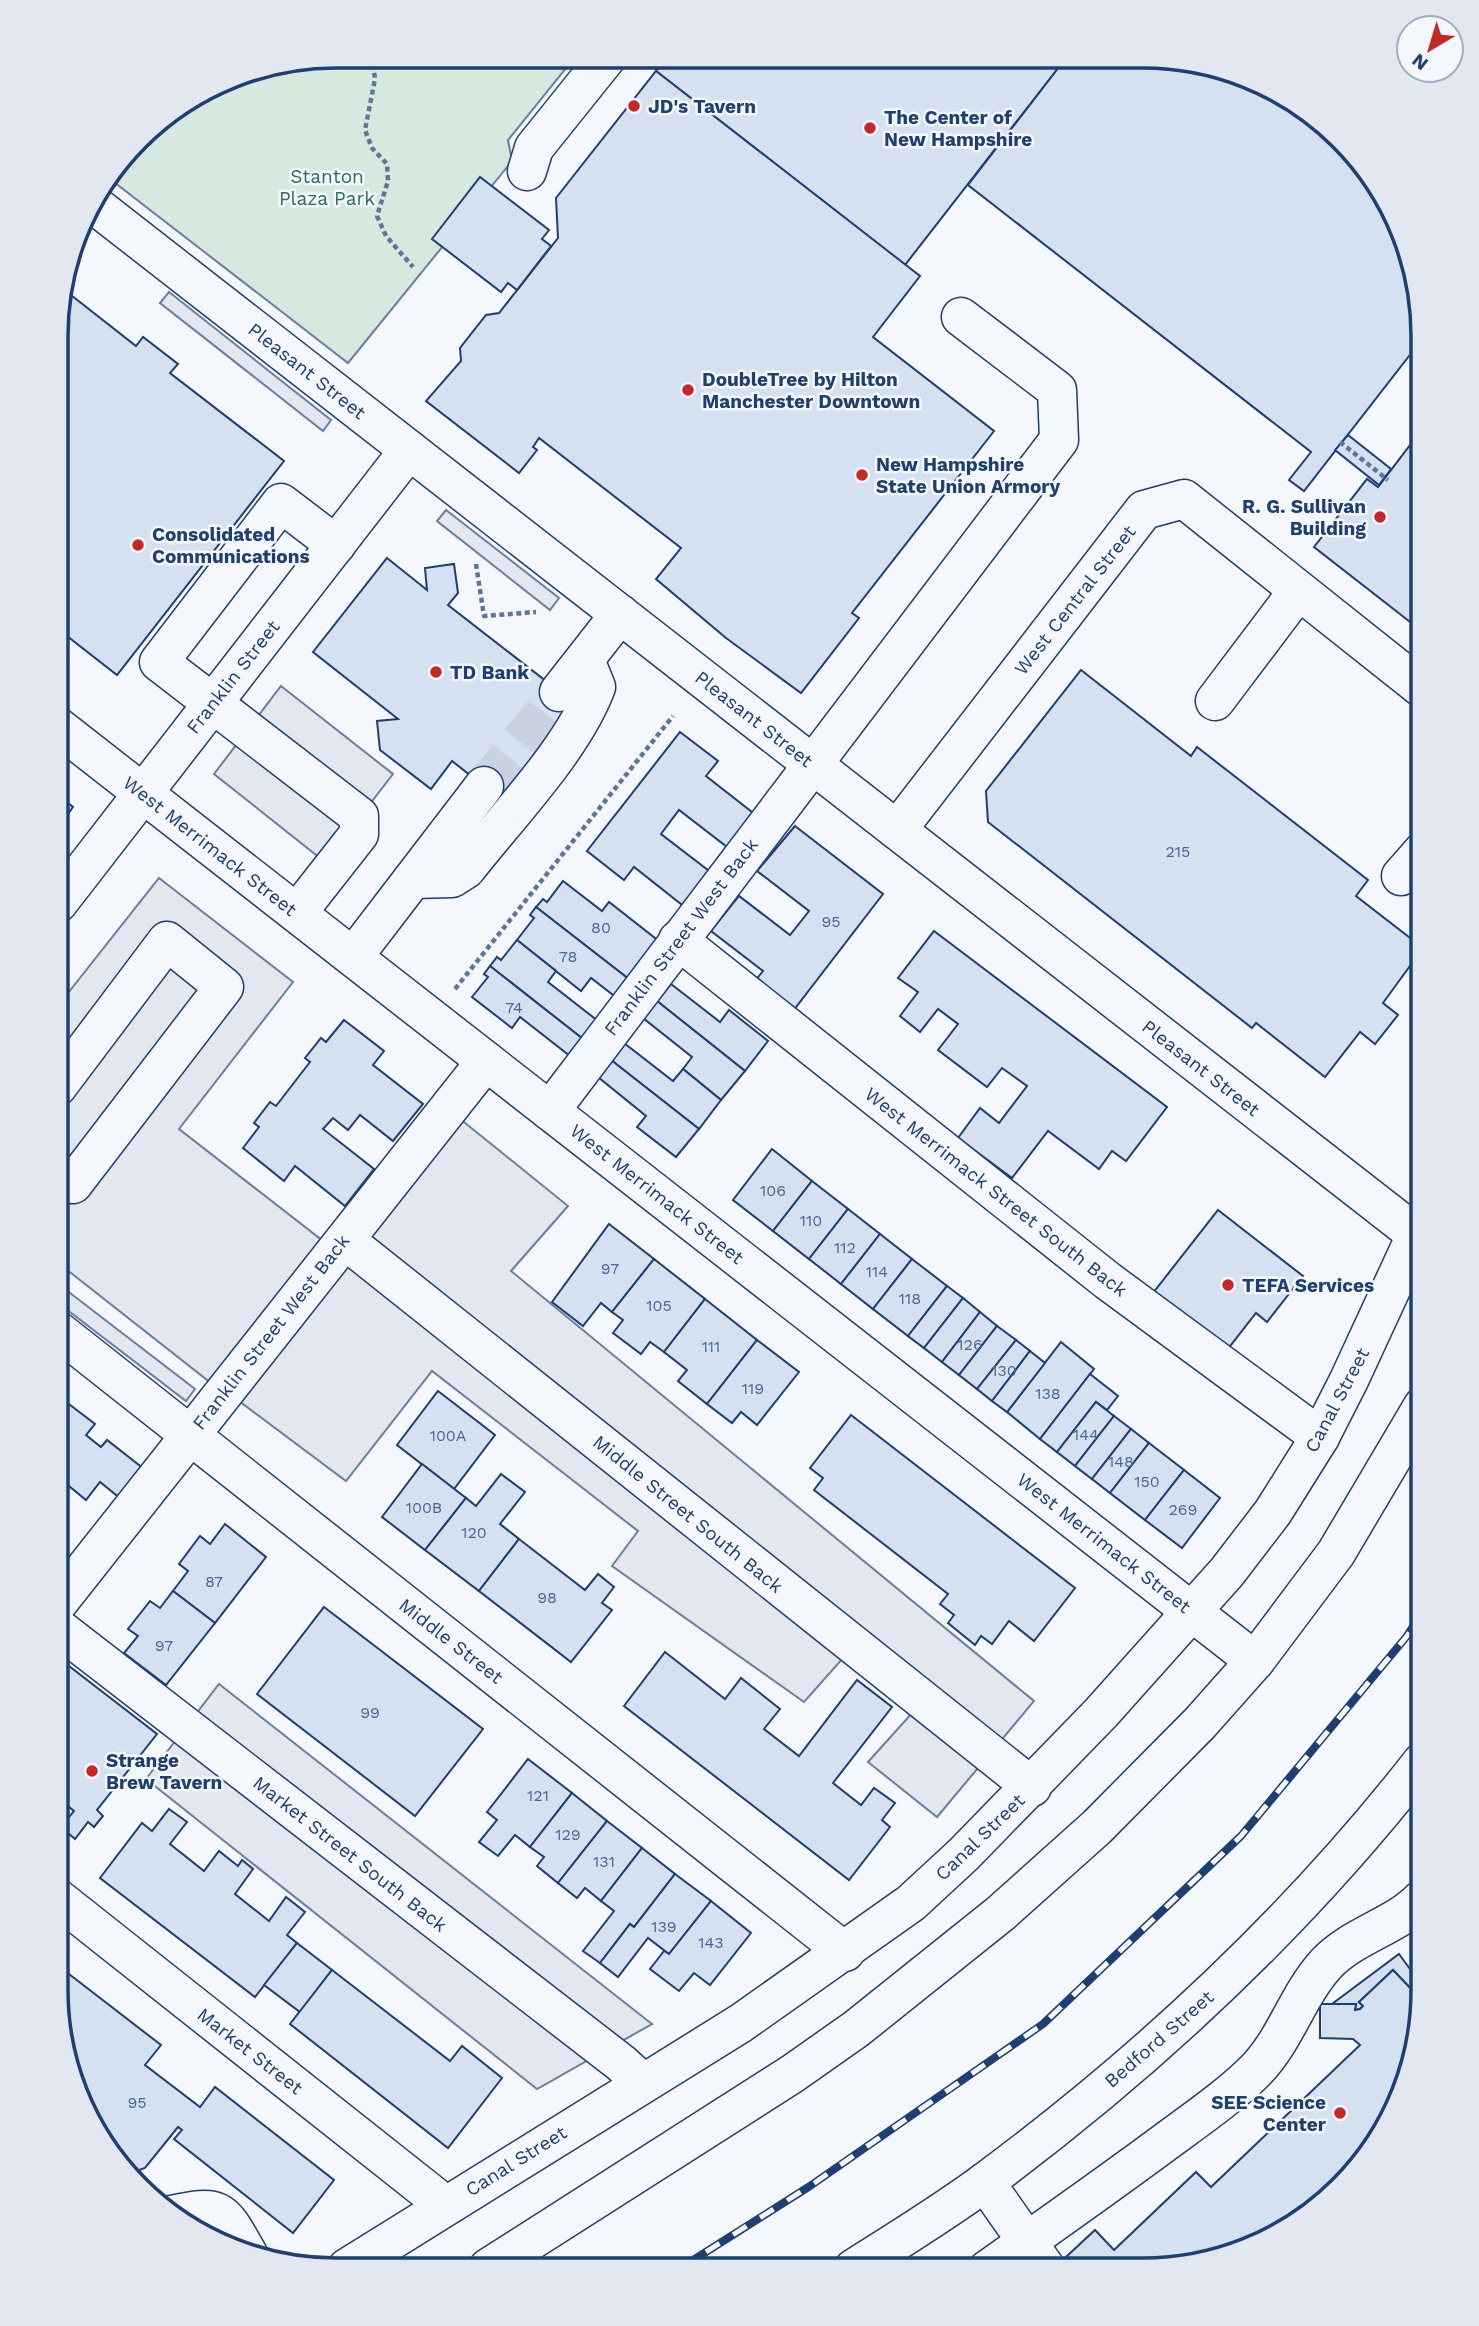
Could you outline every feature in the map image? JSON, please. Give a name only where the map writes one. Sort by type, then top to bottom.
[{"type":"street","points":[[527,171],[534,148],[598,68]]},
{"type":"street","name":"Pleasant Street","points":[[100,209],[897,830],[1411,1220]]},
{"type":"street","name":"Franklin Street West Back","points":[[550,1111],[811,763],[1059,440],[1057,390],[961,317]]},
{"type":"street","name":"Franklin Street","points":[[68,890],[409,450]]},
{"type":"street","name":"West Central Street","points":[[897,830],[1144,510],[1184,499],[1411,680]]},
{"type":"street","points":[[297,913],[359,834],[359,816],[159,662],[281,503],[336,545]]},
{"type":"street","points":[[1215,701],[1298,591]]},
{"type":"street","points":[[559,692],[620,614]]},
{"type":"street","points":[[413,879],[452,878],[466,869],[563,747],[587,712],[596,687],[585,660]]},
{"type":"street","name":"West Merrimack Street","points":[[68,735],[1255,1661]]},
{"type":"street","points":[[353,957],[484,786]]},
{"type":"street","name":"West Merrimack Street South Back","points":[[678,940],[1108,1281],[1320,1437]]},
{"type":"street","points":[[68,1072],[167,941],[224,987],[73,1184],[68,1180]]},
{"type":"street","name":"Franklin Street West Back","points":[[68,1590],[486,1061]]},
{"type":"street","name":"Middle Street South Back","points":[[345,1240],[1032,1787]]},
{"type":"street","name":"Canal Street","points":[[362,2258],[741,2023],[845,1952],[920,1895],[1032,1787],[1192,1612],[1273,1512],[1320,1437],[1411,1246]]},
{"type":"street","name":"Middle Street","points":[[68,1339],[845,1952]]},
{"type":"street","points":[[504,2258],[792,2074],[856,2029],[1001,1913],[1097,1826],[1200,1723],[1255,1661],[1336,1553],[1411,1426]]},
{"type":"street","name":"Market Street South Back","points":[[68,1636],[621,2063],[643,2083]]},
{"type":"street","name":"Bedford Street","points":[[870,2258],[985,2182],[1129,2068],[1243,1964],[1313,1891],[1411,1775]]},
{"type":"street","name":"Market Street","points":[[68,1907],[444,2205]]},
{"type":"street","points":[[985,2182],[1037,2256],[1256,2070],[1278,2043],[1308,1986],[1328,1962],[1353,1943],[1396,1920],[1411,1908]]},
{"type":"street","points":[[188,2212],[211,2208],[218,2211],[229,2221],[240,2239]]},
{"type":"path","points":[[374,68],[375,79],[365,130],[372,149],[387,164],[388,181],[377,216],[386,236],[413,267]]},
{"type":"path","points":[[1340,442],[1388,480]]},
{"type":"path","points":[[475,564],[484,616],[536,612]]},
{"type":"path","points":[[453,992],[673,716]]},
{"type":"green space","name":"Stanton Plaza Park","points":[[337,68],[566,68],[508,140],[512,161],[348,363],[117,184],[124,173],[160,135],[202,104],[267,77]]},
{"type":"shaded area","points":[[169,292],[331,420],[323,431],[160,303]]},
{"type":"shaded area","points":[[446,510],[559,598],[550,610],[437,521]]},
{"type":"shaded area","points":[[281,686],[393,774],[325,862],[214,774]]},
{"type":"shaded area","points":[[159,878],[293,982],[179,1129],[323,1241],[211,1383],[68,1271],[68,993]]},
{"type":"shaded area","points":[[459,1118],[568,1206],[511,1271],[1034,1701],[937,1817],[868,1762],[914,1711],[843,1658],[804,1702],[612,1566],[638,1531],[432,1371],[346,1481],[235,1398]]},
{"type":"shaded area","points":[[68,1291],[195,1389],[186,1401],[68,1310]]},
{"type":"shaded area","points":[[219,1684],[652,2024],[537,2089],[146,1779]]},
{"type":"building","name":"The Center of New Hampshire","points":[[658,68],[1058,68],[905,265],[656,71]]},
{"type":"building","points":[[1058,68],[1160,69],[1195,73],[1229,82],[1276,104],[1306,124],[1344,160],[1375,202],[1402,267],[1410,319],[1411,353],[1304,491],[1289,480],[1311,452],[968,185]]},
{"type":"building","name":"DoubleTree by Hilton Manchester Downtown","points":[[656,71],[920,276],[873,337],[994,431],[852,613],[859,618],[801,693],[726,638],[656,579],[681,548],[539,438],[533,447],[537,450],[519,473],[426,401],[461,361],[460,348],[486,315],[499,313],[558,238],[556,198]]},
{"type":"building","points":[[480,177],[549,230],[542,239],[551,246],[517,290],[508,283],[501,292],[432,239]]},
{"type":"building","name":"Consolidated Communications","points":[[72,296],[136,346],[143,337],[178,364],[170,373],[284,461],[117,675],[68,637],[68,337]]},
{"type":"building","points":[[1348,435],[1391,469],[1379,485],[1335,450]]},
{"type":"building","name":"R. G. Sullivan Building","points":[[1411,444],[1411,623],[1314,547],[1367,479],[1378,487]]},
{"type":"building","name":"TD Bank","points":[[387,558],[427,590],[425,568],[454,564],[458,593],[448,605],[578,706],[503,801],[452,761],[431,789],[380,750],[377,721],[398,719],[313,652]]},
{"type":"building","points":[[1081,670],[1191,756],[1197,747],[1368,880],[1356,896],[1411,939],[1411,964],[1383,1003],[1398,1015],[1375,1044],[1360,1032],[1325,1077],[1256,1023],[1252,1028],[988,822],[986,791]]},
{"type":"building","points":[[680,732],[718,761],[706,776],[757,816],[731,850],[679,810],[661,834],[713,874],[686,908],[634,867],[624,880],[587,851]]},
{"type":"building","points":[[795,826],[883,894],[793,1011],[755,981],[763,971],[711,931],[739,896],[790,935],[809,911],[757,871]]},
{"type":"building","points":[[563,881],[602,911],[609,902],[660,942],[630,980],[536,907],[543,899],[547,902]]},
{"type":"building","points":[[536,907],[630,980],[617,998],[591,978],[581,991],[517,940],[534,918],[530,915]]},
{"type":"building","points":[[934,931],[1167,1107],[1126,1161],[1112,1151],[1099,1169],[1048,1131],[1012,1178],[958,1138],[980,1108],[999,1123],[1027,1086],[1002,1068],[987,1087],[938,1050],[958,1024],[938,1009],[920,1032],[900,1016],[918,992],[898,978]]},
{"type":"building","points":[[517,940],[556,971],[548,982],[598,1021],[583,1039],[490,966],[497,957],[501,960]]},
{"type":"building","points":[[490,966],[583,1039],[570,1056],[520,1017],[512,1028],[472,997],[488,977],[484,974]]},
{"type":"building","points":[[671,984],[720,1022],[729,1010],[768,1041],[745,1071],[657,1001]]},
{"type":"building","points":[[657,1001],[745,1071],[721,1100],[683,1069],[692,1057],[643,1018]]},
{"type":"building","points":[[344,1020],[384,1051],[373,1065],[423,1104],[393,1141],[360,1115],[348,1130],[333,1118],[323,1129],[374,1169],[345,1206],[295,1166],[284,1181],[243,1148],[259,1127],[254,1123],[270,1102],[276,1106],[310,1062],[305,1058],[321,1038],[326,1042]]},
{"type":"building","points":[[624,1043],[673,1081],[683,1069],[721,1100],[699,1129],[611,1060]]},
{"type":"building","points":[[611,1060],[699,1129],[676,1157],[637,1127],[646,1116],[598,1077]]},
{"type":"building","points":[[772,1149],[812,1181],[773,1231],[733,1200]]},
{"type":"building","points":[[812,1181],[848,1209],[809,1259],[773,1231]]},
{"type":"building","points":[[848,1209],[880,1234],[841,1284],[809,1259]]},
{"type":"building","name":"TEFA Services","points":[[1218,1210],[1303,1276],[1267,1322],[1256,1313],[1227,1350],[1153,1293]]},
{"type":"building","points":[[609,1224],[654,1259],[612,1312],[601,1303],[583,1326],[552,1302]]},
{"type":"building","points":[[880,1234],[912,1259],[873,1309],[841,1284]]},
{"type":"building","points":[[654,1259],[705,1299],[664,1352],[650,1342],[641,1354],[613,1333],[623,1320],[612,1312]]},
{"type":"building","points":[[912,1259],[947,1286],[908,1336],[873,1309]]},
{"type":"building","points":[[947,1286],[963,1298],[924,1348],[908,1336]]},
{"type":"building","points":[[963,1298],[980,1312],[942,1362],[924,1348]]},
{"type":"building","points":[[705,1299],[757,1340],[707,1404],[678,1381],[687,1370],[664,1352]]},
{"type":"building","points":[[980,1312],[997,1326],[959,1375],[942,1362]]},
{"type":"building","points":[[997,1326],[1016,1340],[977,1389],[959,1375]]},
{"type":"building","points":[[757,1340],[799,1372],[757,1425],[741,1412],[732,1423],[707,1404]]},
{"type":"building","points":[[1016,1340],[1030,1351],[992,1401],[977,1389]]},
{"type":"building","points":[[1061,1342],[1094,1369],[1040,1439],[1007,1412]]},
{"type":"building","points":[[1030,1351],[1045,1363],[1007,1412],[992,1401]]},
{"type":"building","points":[[1090,1374],[1118,1396],[1107,1410],[1096,1402],[1057,1452],[1040,1439]]},
{"type":"building","points":[[438,1391],[495,1435],[454,1489],[397,1445]]},
{"type":"building","points":[[1096,1402],[1114,1416],[1075,1466],[1057,1452]]},
{"type":"building","points":[[68,1403],[95,1424],[86,1435],[101,1447],[107,1440],[144,1469],[121,1499],[100,1482],[86,1500],[68,1485]]},
{"type":"building","points":[[851,1415],[1075,1588],[1034,1641],[1009,1621],[992,1644],[981,1636],[975,1645],[948,1623],[954,1615],[940,1604],[948,1594],[814,1490],[823,1478],[810,1468]]},
{"type":"building","points":[[1114,1416],[1131,1429],[1092,1479],[1075,1466]]},
{"type":"building","points":[[1131,1429],[1149,1443],[1110,1493],[1092,1479]]},
{"type":"building","points":[[1149,1443],[1184,1470],[1145,1520],[1110,1493]]},
{"type":"building","points":[[422,1464],[466,1498],[425,1550],[382,1517]]},
{"type":"building","points":[[1184,1470],[1220,1498],[1182,1548],[1145,1520]]},
{"type":"building","points":[[501,1474],[525,1492],[500,1524],[519,1539],[479,1591],[425,1550],[466,1498],[476,1506]]},
{"type":"building","points":[[225,1524],[266,1557],[215,1623],[173,1591],[188,1571],[179,1564],[200,1536],[210,1544]]},
{"type":"building","points":[[519,1539],[585,1590],[598,1574],[614,1587],[602,1603],[612,1610],[571,1662],[479,1591]]},
{"type":"building","points":[[173,1591],[215,1623],[166,1685],[124,1653],[138,1636],[128,1629],[150,1601],[160,1608]]},
{"type":"building","points":[[324,1607],[483,1729],[415,1816],[257,1694]]},
{"type":"building","points":[[665,1652],[725,1699],[741,1678],[780,1709],[764,1729],[799,1756],[857,1680],[892,1707],[833,1783],[861,1805],[874,1788],[895,1803],[882,1820],[890,1827],[849,1880],[624,1706]]},
{"type":"building","name":"Strange Brew Tavern","points":[[68,1665],[157,1734],[97,1810],[103,1816],[94,1827],[88,1822],[75,1839],[68,1833],[68,1818],[74,1811],[69,1807]]},
{"type":"building","points":[[528,1759],[572,1793],[530,1847],[515,1835],[498,1856],[479,1842],[497,1820],[487,1812]]},
{"type":"building","points":[[572,1793],[607,1821],[558,1883],[537,1866],[544,1857],[530,1847]]},
{"type":"building","points":[[169,1809],[187,1822],[170,1844],[204,1871],[219,1851],[238,1866],[242,1860],[253,1869],[235,1894],[269,1921],[286,1897],[305,1912],[287,1935],[297,1943],[255,1997],[100,1878],[142,1823],[152,1831]]},
{"type":"building","points":[[607,1821],[642,1848],[601,1901],[585,1888],[577,1898],[558,1883]]},
{"type":"building","points":[[642,1848],[675,1874],[634,1927],[630,1924],[600,1963],[583,1951],[614,1911],[601,1901]]},
{"type":"building","points":[[675,1874],[711,1901],[669,1954],[648,1938],[618,1977],[600,1963],[630,1924],[634,1927]]},
{"type":"building","points":[[711,1901],[751,1933],[710,1985],[694,1973],[679,1991],[650,1969],[664,1951],[669,1954]]},
{"type":"building","points":[[297,1943],[332,1970],[300,2012],[264,1985]]},
{"type":"building","points":[[1399,1954],[1411,1970],[1411,1989],[1393,1970],[1359,2002],[1363,2006],[1360,2009],[1355,2010],[1356,2004],[1332,2004]]},
{"type":"building","points":[[332,1970],[450,2061],[462,2046],[502,2078],[448,2148],[290,2024]]},
{"type":"building","name":"SEE Science Center","points":[[1393,1970],[1411,1989],[1406,2042],[1397,2076],[1375,2124],[1355,2153],[1319,2191],[1276,2222],[1212,2249],[1160,2257],[1067,2258],[1095,2230],[1114,2250],[1196,2172],[1211,2187],[1360,2045],[1353,2039],[1320,2038],[1320,2004],[1356,2004],[1355,2010],[1363,2006],[1359,2002]]},
{"type":"building","points":[[68,1973],[161,2045],[145,2065],[200,2107],[215,2087],[334,2180],[293,2233],[174,2139],[182,2130],[178,2127],[145,2168],[139,2170],[104,2124],[82,2076],[73,2042]]},
{"type":"tunnel","points":[[484,786],[559,692]]},
{"type":"railway","points":[[696,2258],[810,2186],[1043,2024],[1241,1836],[1411,1630]]},
{"type":"place","name":"JD's Tavern","points":[[634,106]]},
{"type":"place","name":"The Center of New Hampshire","points":[[870,128]]},
{"type":"place","name":"DoubleTree by Hilton Manchester Downtown","points":[[688,390]]},
{"type":"place","name":"New Hampshire State Union Armory","points":[[862,475]]},
{"type":"place","name":"R. G. Sullivan Building","points":[[1380,517]]},
{"type":"place","name":"Consolidated Communications","points":[[138,545]]},
{"type":"place","name":"TD Bank","points":[[436,672]]},
{"type":"place","name":"TEFA Services","points":[[1228,1285]]},
{"type":"place","name":"Strange Brew Tavern","points":[[92,1771]]},
{"type":"place","name":"SEE Science Center","points":[[1340,2113]]}]
